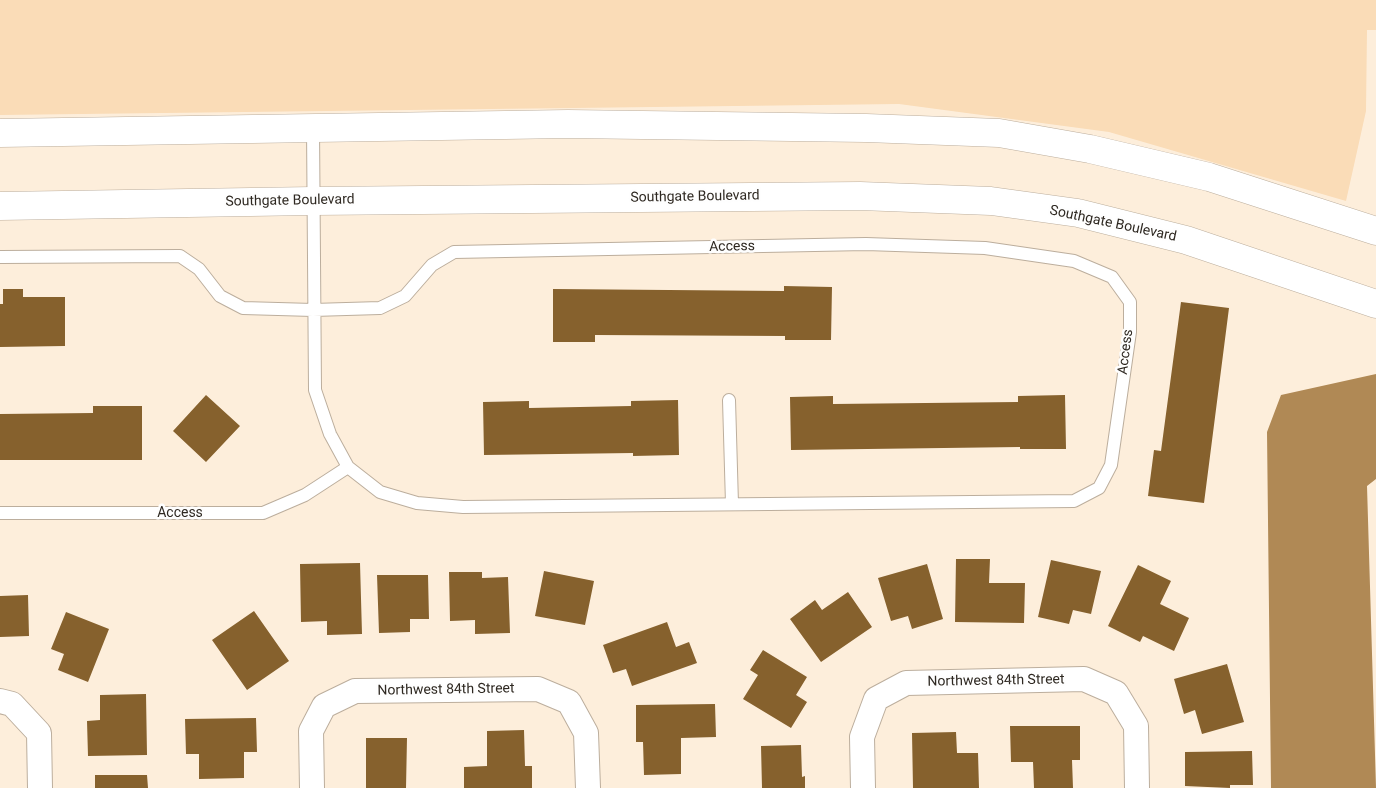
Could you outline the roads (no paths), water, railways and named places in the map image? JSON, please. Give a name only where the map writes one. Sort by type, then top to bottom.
[{"type":"main road","points":[[0,133],[568,124],[866,128],[999,133],[1090,149],[1210,177],[1376,232]]},
{"type":"main road","name":"Southgate Boulevard","points":[[0,206],[313,200],[860,196],[991,201],[1078,213],[1186,240],[1376,304]]},
{"type":"street","name":"Northwest 84th Street","points":[[863,788],[862,737],[876,699],[906,683],[1084,679],[1116,693],[1136,726],[1137,788]]},
{"type":"street","name":"Northwest 84th Street","points":[[312,788],[311,731],[324,706],[355,691],[538,689],[569,702],[586,733],[588,788]]},
{"type":"street","points":[[6,703],[39,733],[40,788]]},
{"type":"lane","name":"Access","points":[[0,257],[180,256],[199,270],[220,296],[243,308],[313,310],[380,308],[405,296],[432,266],[454,252],[866,244],[985,248],[1074,262],[1112,277],[1130,302],[1130,332],[1111,465],[1099,488],[1074,501],[463,507],[417,503],[380,492],[348,467],[330,434],[315,390],[313,310],[313,128]]},
{"type":"lane","points":[[729,400],[732,504]]},
{"type":"lane","name":"Access","points":[[0,513],[263,513],[305,495],[348,467]]}]
